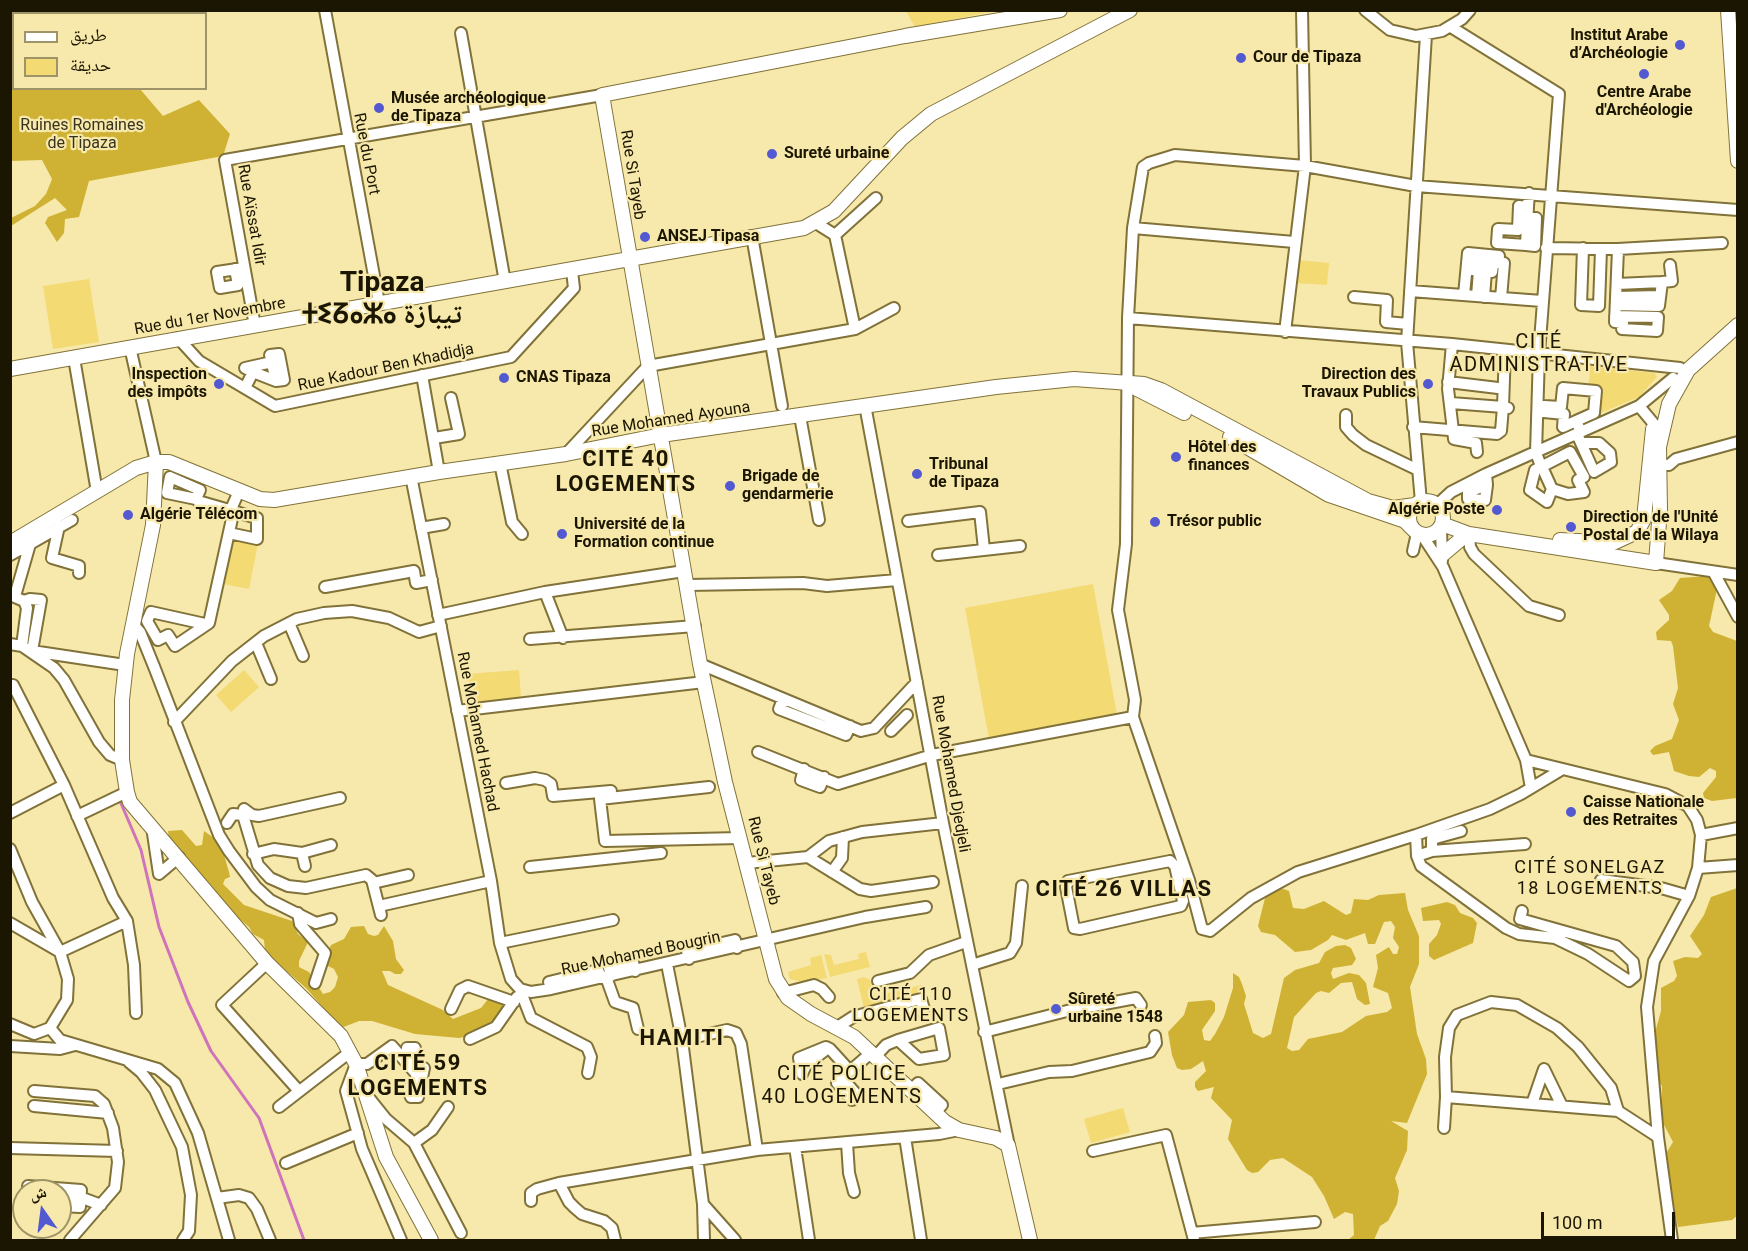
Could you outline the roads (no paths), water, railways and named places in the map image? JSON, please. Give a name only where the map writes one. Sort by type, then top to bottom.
[{"type":"main road","points":[[602,95],[972,24],[1060,10]]},
{"type":"main road","points":[[1728,10],[1737,160]]},
{"type":"main road","points":[[816,223],[834,211],[902,138],[931,114],[1124,11]]},
{"type":"main road","name":"Rue Si Tayeb","points":[[602,95],[628,260],[700,664],[725,782],[774,972],[783,993]]},
{"type":"main road","name":"Rue du 1er Novembre","points":[[10,369],[572,271],[793,230],[816,223]]},
{"type":"main road","points":[[1441,518],[1466,526],[1584,542],[1622,540],[1632,536],[1641,527],[1644,519],[1654,424],[1665,392],[1677,373],[1737,315]]},
{"type":"main road","points":[[1441,518],[1468,534],[1656,563],[1659,465],[1663,424],[1673,393],[1693,364],[1737,325]]},
{"type":"main road","name":"Rue Mohamed Ayouna","points":[[156,462],[169,462],[260,499],[274,500],[411,476],[566,454],[661,435],[865,405],[1074,379],[1127,383],[1161,390],[1368,501],[1393,508],[1418,504],[1441,518]]},
{"type":"main road","points":[[1127,383],[1234,439],[1329,495],[1405,521],[1418,532],[1432,534],[1441,518]]},
{"type":"main road","points":[[10,543],[136,468],[156,462],[153,525],[125,665],[122,700],[122,795],[130,801],[179,857],[267,963],[341,1036],[353,1058],[386,1157],[431,1240]]},
{"type":"main road","points":[[1418,504],[1409,519],[1418,532]]},
{"type":"main road","points":[[1641,527],[1658,543]]},
{"type":"main road","points":[[1442,561],[1468,534]]},
{"type":"main road","points":[[783,993],[811,1014],[839,1026],[874,1054],[935,1113],[958,1130],[996,1138],[1009,1146],[1030,1240]]},
{"type":"street","name":"Rue du Port","points":[[325,10],[379,303]]},
{"type":"street","points":[[1284,332],[1305,166],[1302,10]]},
{"type":"street","points":[[1365,10],[1390,30],[1403,34],[1426,35],[1451,27],[1470,10]]},
{"type":"street","points":[[1451,27],[1559,94],[1542,301],[1536,453],[1541,466],[1552,489],[1547,502],[1530,490],[1534,470],[1541,466],[1570,452],[1584,477],[1578,480],[1584,492],[1568,494],[1552,489]]},
{"type":"street","points":[[461,33],[505,282]]},
{"type":"street","points":[[1418,504],[1407,342],[1426,35]]},
{"type":"street","points":[[348,138],[602,95]]},
{"type":"street","name":"Rue Aïssat Idir","points":[[255,326],[240,268],[225,160],[348,138]]},
{"type":"street","points":[[1560,770],[1532,788],[1490,809],[1298,872],[1251,898],[1210,931],[1202,929],[1196,904],[1133,717],[1135,700],[1118,598],[1126,544],[1128,318],[1133,228],[1142,171],[1149,163],[1175,155],[1305,166],[1416,186],[1550,194],[1737,210]]},
{"type":"street","points":[[1528,212],[1519,206],[1518,230],[1498,229],[1497,243],[1526,245],[1528,212],[1529,193]]},
{"type":"street","points":[[836,235],[876,198]]},
{"type":"street","points":[[816,223],[836,235],[855,329]]},
{"type":"street","points":[[1133,228],[1294,242]]},
{"type":"street","points":[[752,236],[782,406]]},
{"type":"street","points":[[1546,248],[1618,249],[1722,243]]},
{"type":"street","points":[[1583,248],[1581,305],[1599,306],[1601,249]]},
{"type":"street","points":[[1616,299],[1618,249]]},
{"type":"street","points":[[1464,296],[1468,253],[1499,256],[1498,263],[1504,263],[1501,298]]},
{"type":"street","points":[[1616,299],[1661,289],[1672,281],[1670,265]]},
{"type":"street","name":"Rue Kadour Ben Khadidja","points":[[178,338],[199,361],[274,406],[511,357],[574,288],[572,271]]},
{"type":"street","points":[[1616,299],[1659,306],[1661,289]]},
{"type":"street","points":[[1410,291],[1542,301]]},
{"type":"street","points":[[1354,297],[1387,300],[1386,322],[1408,324]]},
{"type":"street","points":[[566,454],[648,366],[772,346],[855,329],[894,308]]},
{"type":"street","points":[[1128,318],[1452,344],[1677,373]]},
{"type":"street","points":[[1450,436],[1451,403],[1448,382],[1452,344]]},
{"type":"street","points":[[130,348],[156,462]]},
{"type":"street","points":[[1450,436],[1499,433],[1502,429],[1506,408],[1505,350]]},
{"type":"street","points":[[244,388],[254,369],[272,362],[270,355],[279,354],[284,380],[276,381],[254,369]]},
{"type":"street","points":[[74,358],[97,492]]},
{"type":"street","points":[[1442,561],[1441,518],[1451,492],[1486,480],[1536,453],[1580,436],[1639,406],[1677,373]]},
{"type":"street","points":[[422,375],[439,472]]},
{"type":"street","points":[[1448,382],[1498,388]]},
{"type":"street","points":[[1563,388],[1596,390],[1594,413],[1576,421],[1563,427],[1564,414],[1544,412],[1545,406],[1561,407],[1563,388]]},
{"type":"street","points":[[434,438],[459,434],[452,398]]},
{"type":"street","points":[[1451,403],[1506,408]]},
{"type":"street","name":"Rue Mohamed Djedjeli","points":[[865,405],[966,942],[984,1032],[998,1084],[1009,1146]]},
{"type":"street","points":[[1639,406],[1654,424]]},
{"type":"street","points":[[1346,415],[1350,432],[1366,445],[1416,469]]},
{"type":"street","points":[[800,416],[819,520]]},
{"type":"street","points":[[1576,421],[1580,436]]},
{"type":"street","points":[[1413,427],[1476,443],[1477,452]]},
{"type":"street","points":[[1659,465],[1669,465],[1676,459],[1737,442]]},
{"type":"street","points":[[500,463],[512,522],[522,534]]},
{"type":"street","name":"Rue Mohamed Hachad","points":[[411,476],[491,881],[500,943],[511,979],[521,991],[531,1018],[587,1047],[591,1057],[588,1073]]},
{"type":"street","points":[[168,484],[193,493],[196,499],[231,523],[256,529]]},
{"type":"street","points":[[205,624],[151,612],[147,621],[158,640],[168,635],[174,646],[209,622],[239,491]]},
{"type":"street","points":[[908,521],[980,512],[984,549]]},
{"type":"street","points":[[10,555],[72,520]]},
{"type":"street","points":[[422,528],[444,524]]},
{"type":"street","points":[[59,526],[52,558],[79,566],[79,573]]},
{"type":"street","points":[[1413,551],[1418,532]]},
{"type":"street","points":[[1418,532],[1442,561],[1526,759],[1532,788]]},
{"type":"street","points":[[1468,534],[1470,547],[1474,554],[1529,606],[1559,615]]},
{"type":"street","points":[[16,597],[30,544]]},
{"type":"street","points":[[938,555],[1020,546]]},
{"type":"street","points":[[1656,563],[1737,575]]},
{"type":"street","points":[[325,587],[414,571],[416,583],[432,580]]},
{"type":"street","points":[[1714,573],[1737,617]]},
{"type":"street","points":[[174,722],[208,684],[256,642],[289,623],[315,614],[343,611],[380,616],[419,632],[440,620],[545,592],[686,578],[827,586],[897,580]]},
{"type":"street","points":[[545,592],[563,638]]},
{"type":"street","points":[[16,597],[46,601],[27,649]]},
{"type":"street","points":[[16,597],[27,608],[27,649]]},
{"type":"street","points":[[289,623],[303,656]]},
{"type":"street","points":[[133,624],[140,632],[219,835],[229,851],[256,887],[270,900],[316,923],[331,919]]},
{"type":"street","points":[[530,639],[695,626]]},
{"type":"street","points":[[256,642],[271,679]]},
{"type":"street","points":[[10,644],[27,649],[125,665]]},
{"type":"street","points":[[27,649],[64,680],[99,742],[110,754],[122,760]]},
{"type":"street","points":[[700,664],[861,731],[871,730],[917,682]]},
{"type":"street","points":[[457,711],[704,682]]},
{"type":"street","points":[[10,687],[13,685],[64,785],[113,898],[127,921],[134,958],[136,1013]]},
{"type":"street","points":[[888,714],[895,727],[907,715]]},
{"type":"street","points":[[758,752],[824,777],[833,783],[843,784],[932,755],[1133,717]]},
{"type":"street","points":[[1526,759],[1560,770],[1677,798],[1693,813],[1701,835],[1703,868],[1654,961],[1648,991],[1647,1007],[1658,1137],[1672,1240]]},
{"type":"street","points":[[506,783],[535,778],[545,780],[551,784],[553,796],[725,782]]},
{"type":"street","points":[[10,813],[64,785]]},
{"type":"street","points":[[608,859],[600,799],[709,787]]},
{"type":"street","points":[[77,816],[122,795]]},
{"type":"street","points":[[229,851],[227,823],[229,814],[237,808],[244,808],[252,815],[259,816],[340,798]]},
{"type":"street","points":[[227,823],[233,814],[240,813],[246,817],[253,854],[263,872],[288,886],[306,888],[363,874],[369,876],[373,883],[380,910],[491,881]]},
{"type":"street","points":[[747,863],[807,857],[830,842],[862,832],[943,823]]},
{"type":"street","points":[[152,827],[159,874],[179,857]]},
{"type":"street","points":[[1701,835],[1737,828]]},
{"type":"street","points":[[1432,851],[1432,839],[1461,831]]},
{"type":"street","points":[[1416,835],[1417,856],[1421,866],[1506,928],[1519,934],[1555,938],[1588,954],[1629,981],[1635,976],[1633,962],[1616,946],[1520,919],[1522,911]]},
{"type":"street","points":[[832,872],[842,858],[843,837]]},
{"type":"street","points":[[605,841],[740,838]]},
{"type":"street","points":[[1417,856],[1432,851],[1525,844]]},
{"type":"street","points":[[253,854],[274,849],[302,853],[331,845]]},
{"type":"street","points":[[10,849],[32,902],[60,952],[68,979],[67,1000],[51,1028],[34,1034],[10,1024]]},
{"type":"street","points":[[302,853],[305,866]]},
{"type":"street","points":[[530,867],[661,853]]},
{"type":"street","points":[[807,857],[861,889],[871,891],[933,882]]},
{"type":"street","points":[[1182,905],[1175,866],[1170,861],[1070,881],[1065,885],[1074,926],[1078,930],[1182,905],[1196,904]]},
{"type":"street","points":[[1703,868],[1736,865]]},
{"type":"street","points":[[373,883],[408,875]]},
{"type":"street","points":[[1601,880],[1661,888],[1689,896]]},
{"type":"street","points":[[972,966],[1010,953],[1016,944],[1022,886]]},
{"type":"street","name":"Rue Mohamed Bougrin","points":[[521,991],[534,992],[551,989],[549,982],[598,970],[606,977],[609,968],[633,962],[635,971],[685,960],[687,951],[735,940],[737,948],[865,917],[926,907]]},
{"type":"street","points":[[298,913],[300,924],[325,953],[315,983]]},
{"type":"street","points":[[500,943],[613,920]]},
{"type":"street","points":[[60,952],[127,921]]},
{"type":"street","points":[[10,923],[60,952]]},
{"type":"street","points":[[878,981],[910,973],[929,955],[966,942]]},
{"type":"street","points":[[267,963],[222,1005],[298,1090]]},
{"type":"street","points":[[661,965],[682,1040],[704,1204],[704,1240]]},
{"type":"street","points":[[606,977],[615,1002],[633,1008],[638,1029]]},
{"type":"street","points":[[783,993],[814,985],[822,989],[829,998]]},
{"type":"street","points":[[451,1009],[460,989],[468,986],[514,1002]]},
{"type":"street","points":[[470,1039],[495,1027],[521,991]]},
{"type":"street","points":[[984,1032],[1067,1011],[1136,998],[1141,1005]]},
{"type":"street","points":[[1444,1128],[1445,1057],[1449,1028],[1457,1015],[1491,1002],[1517,1005],[1557,1028],[1578,1047],[1611,1088],[1618,1111]]},
{"type":"street","points":[[839,1026],[853,1017],[896,1005]]},
{"type":"street","points":[[51,1028],[60,1040],[158,1068],[175,1083],[198,1133],[229,1240]]},
{"type":"street","points":[[682,1040],[727,1030],[736,1033],[741,1044],[757,1150]]},
{"type":"street","points":[[998,1084],[1049,1071],[1072,1071],[1150,1052],[1156,1043],[1155,1036]]},
{"type":"street","points":[[828,1048],[846,1075],[886,1045],[898,1040]]},
{"type":"street","points":[[10,1051],[11,1046],[60,1049],[75,1044]]},
{"type":"street","points":[[353,1058],[367,1064],[392,1046],[405,1061]]},
{"type":"street","points":[[279,1107],[298,1090],[353,1058]]},
{"type":"street","points":[[353,1058],[346,1091],[358,1133],[401,1240]]},
{"type":"street","points":[[123,1059],[141,1072],[155,1090],[182,1147],[191,1195],[189,1231],[183,1240]]},
{"type":"street","points":[[1532,1104],[1544,1069],[1562,1106]]},
{"type":"street","points":[[33,1091],[95,1096],[108,1113],[117,1151],[118,1179],[115,1188],[70,1240]]},
{"type":"street","points":[[366,1094],[386,1119],[414,1143],[461,1233]]},
{"type":"street","points":[[1446,1097],[1618,1111],[1658,1137]]},
{"type":"street","points":[[34,1106],[108,1113]]},
{"type":"street","points":[[414,1143],[432,1130],[448,1107]]},
{"type":"street","points":[[531,1201],[531,1193],[537,1189],[559,1184],[757,1150],[847,1143],[958,1130]]},
{"type":"street","points":[[285,1163],[358,1133]]},
{"type":"street","points":[[1093,1151],[1166,1135],[1193,1237],[1315,1222]]},
{"type":"street","points":[[905,1137],[921,1240]]},
{"type":"street","points":[[847,1143],[849,1173],[854,1192]]},
{"type":"street","points":[[795,1147],[809,1240]]},
{"type":"street","points":[[10,1148],[117,1151]]},
{"type":"street","points":[[559,1184],[569,1202],[582,1214],[604,1221],[612,1228],[615,1240]]},
{"type":"street","points":[[72,1189],[81,1190],[80,1207],[72,1207]]},
{"type":"street","points":[[217,1198],[239,1195],[249,1198],[257,1209],[270,1240]]},
{"type":"street","points":[[72,1198],[101,1205]]},
{"type":"street","points":[[704,1204],[735,1240]]},
{"type":"waterway","points":[[120,801],[141,850],[159,927],[188,1002],[211,1051],[259,1118],[304,1240]]},
{"type":"place","name":"Institut Arabe d’Archéologie","points":[[1680,45]]},
{"type":"place","name":"Cour de Tipaza","points":[[1241,58]]},
{"type":"place","name":"Centre Arabe d'Archéologie","points":[[1644,74]]},
{"type":"place","name":"Musée archéologique de Tipaza","points":[[379,108]]},
{"type":"place","name":"Sureté urbaine","points":[[772,154]]},
{"type":"place","name":"ANSEJ Tipasa","points":[[645,237]]},
{"type":"place","name":"CNAS Tipaza","points":[[504,378]]},
{"type":"place","name":"Inspection des impôts","points":[[219,384]]},
{"type":"place","name":"Direction des Travaux Publics","points":[[1428,384]]},
{"type":"place","name":"Hôtel des finances","points":[[1176,457]]},
{"type":"place","name":"Tribunal de Tipaza","points":[[917,474]]},
{"type":"place","name":"Brigade de gendarmerie","points":[[730,486]]},
{"type":"place","name":"Algérie Poste","points":[[1497,510]]},
{"type":"place","name":"Algérie Télécom","points":[[128,515]]},
{"type":"place","name":"Trésor public","points":[[1155,522]]},
{"type":"place","name":"Direction de l'Unité Postal de la Wilaya","points":[[1571,527]]},
{"type":"place","name":"Université de la Formation continue","points":[[562,534]]},
{"type":"place","name":"Caisse Nationale des Retraites","points":[[1571,812]]},
{"type":"place","name":"Sûreté urbaine 1548","points":[[1056,1009]]},
{"type":"district","name":"Tipaza ⵜⵉⵒⴰⵣⴰ تيبازة","points":[[382,300]]},
{"type":"district","name":"CITÉ ADMINISTRATIVE","points":[[1539,354]]},
{"type":"district","name":"CITÉ 40 LOGEMENTS","points":[[626,473]]},
{"type":"district","name":"CITÉ SONELGAZ 18 LOGEMENTS","points":[[1590,878]]},
{"type":"district","name":"CITÉ 26 VILLAS","points":[[1124,890]]},
{"type":"district","name":"CITÉ 110 LOGEMENTS","points":[[911,1005]]},
{"type":"district","name":"HAMITI","points":[[682,1039]]},
{"type":"district","name":"CITÉ 59 LOGEMENTS","points":[[418,1076]]},
{"type":"district","name":"CITÉ POLICE 40 LOGEMENTS","points":[[842,1086]]},
{"type":"park label","name":"Ruines Romaines de Tipaza","points":[[82,135]]}]
